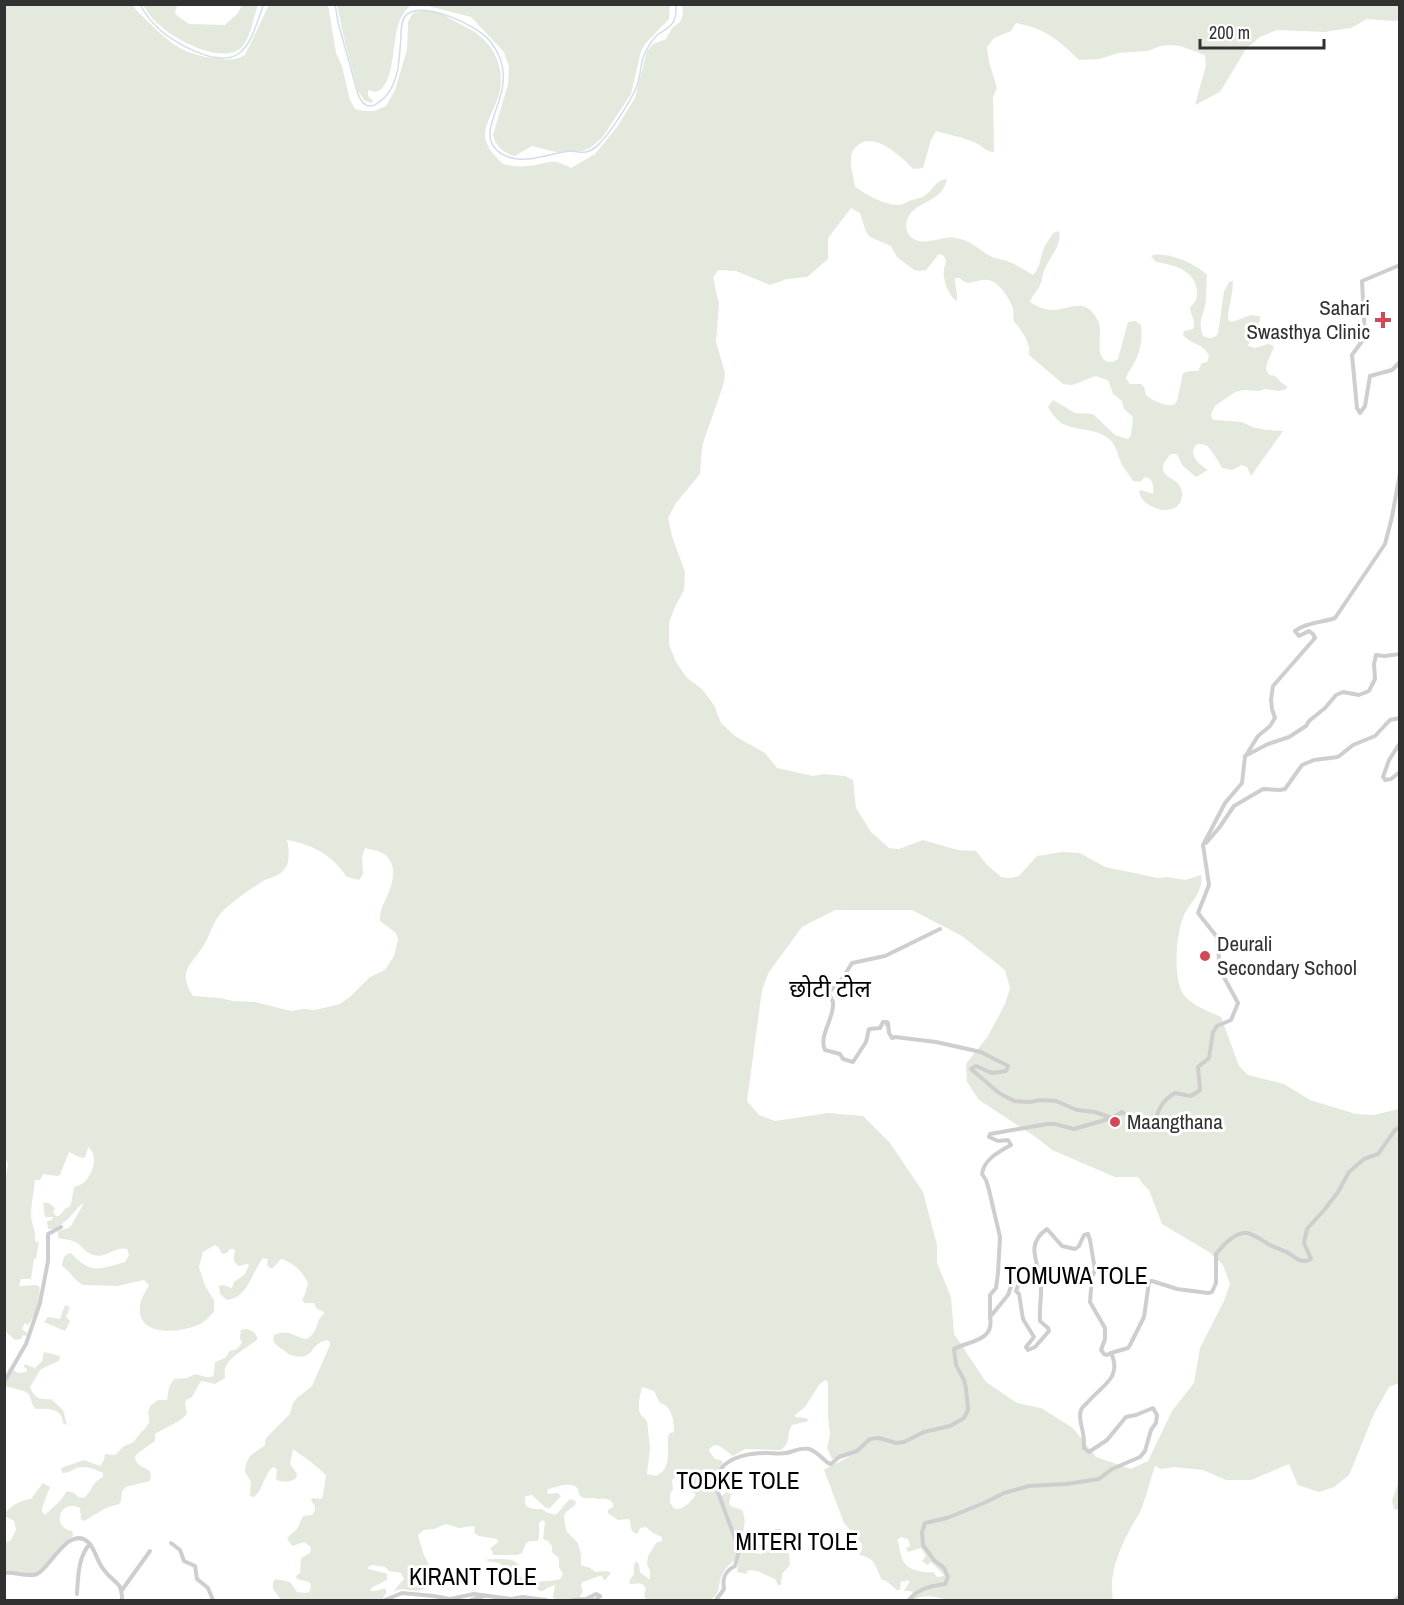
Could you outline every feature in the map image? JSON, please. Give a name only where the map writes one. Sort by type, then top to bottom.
[{"type":"street","points":[[1400,265],[1362,281],[1365,337],[1352,355],[1357,408],[1360,412],[1365,406],[1370,376],[1392,370],[1400,362]]},
{"type":"street","points":[[716,1600],[724,1588],[725,1575],[735,1566],[739,1550],[716,1488],[716,1479],[724,1466],[746,1454],[784,1454],[804,1449],[810,1450],[831,1464],[839,1457],[857,1451],[870,1438],[896,1443],[904,1442],[924,1432],[959,1422],[967,1414],[969,1406],[965,1383],[956,1365],[954,1349],[982,1338],[990,1326],[990,1295],[996,1288],[998,1273],[1000,1238],[989,1190],[982,1174],[983,1167],[994,1154],[1011,1145],[1008,1140],[998,1141],[988,1137],[990,1134],[1047,1124],[1074,1129],[1112,1118],[1122,1112],[1134,1120],[1153,1127],[1157,1113],[1165,1099],[1175,1093],[1191,1096],[1200,1090],[1198,1067],[1209,1058],[1213,1032],[1217,1026],[1232,1020],[1238,1003],[1220,970],[1217,937],[1198,914],[1209,885],[1203,846],[1225,802],[1242,783],[1245,757],[1258,736],[1270,726],[1275,718],[1271,700],[1273,686],[1315,638],[1309,631],[1299,636],[1295,631],[1306,623],[1335,618],[1385,544],[1400,472]]},
{"type":"street","points":[[1245,757],[1268,744],[1289,737],[1306,726],[1343,692],[1359,695],[1369,692],[1375,679],[1376,655],[1400,654]]},
{"type":"street","points":[[1203,846],[1234,806],[1263,789],[1285,789],[1302,765],[1314,760],[1338,757],[1353,745],[1375,736],[1390,720],[1400,718]]},
{"type":"street","points":[[1400,744],[1389,760],[1383,777],[1388,780],[1400,772]]},
{"type":"street","points":[[940,929],[885,957],[852,963],[842,979],[829,992],[833,1001],[823,1046],[825,1050],[840,1054],[843,1059],[853,1062],[866,1042],[869,1029],[880,1028],[883,1022],[887,1022],[892,1038],[895,1036],[936,1042],[970,1050],[1008,1066],[1006,1071],[992,1073],[976,1066],[971,1069],[999,1093],[1014,1101],[1056,1101],[1077,1110],[1095,1112],[1112,1118]]},
{"type":"street","points":[[990,1317],[1017,1278],[1020,1281],[1016,1291],[1019,1294],[1023,1319],[1034,1337],[1026,1347],[1028,1350],[1035,1347],[1049,1331],[1040,1321],[1041,1278],[1034,1258],[1035,1246],[1039,1237],[1047,1229],[1062,1246],[1075,1249],[1084,1235],[1088,1234],[1095,1270],[1092,1277],[1090,1302],[1105,1328],[1105,1339],[1101,1350],[1107,1354],[1128,1348],[1144,1317],[1149,1282],[1177,1289],[1212,1292],[1216,1283],[1216,1254],[1235,1236],[1243,1233],[1250,1234],[1300,1261],[1311,1259],[1304,1243],[1307,1229],[1338,1192],[1349,1172],[1364,1159],[1378,1154],[1395,1130],[1400,1127]]},
{"type":"street","points":[[4,1382],[26,1344],[40,1303],[48,1261],[48,1234],[61,1227]]},
{"type":"street","points":[[909,1600],[914,1594],[945,1584],[948,1577],[944,1568],[934,1560],[923,1545],[922,1532],[925,1523],[947,1518],[1005,1493],[1029,1486],[1100,1479],[1112,1469],[1140,1457],[1156,1423],[1157,1415],[1153,1408],[1126,1417],[1107,1440],[1089,1452],[1084,1448],[1080,1425],[1081,1410],[1108,1383],[1116,1362],[1111,1353]]},
{"type":"street","points":[[4,1573],[35,1575],[74,1539],[85,1539],[90,1544],[103,1570],[120,1585],[122,1600]]},
{"type":"street","points":[[171,1543],[180,1550],[184,1561],[195,1566],[197,1579],[208,1588],[213,1600]]},
{"type":"street","points":[[77,1594],[80,1565],[90,1544]]},
{"type":"street","points":[[122,1590],[150,1551]]},
{"type":"street","points":[[385,1600],[402,1593],[450,1599],[474,1594],[511,1599],[523,1597],[546,1600]]},
{"type":"street","points":[[573,1600],[586,1599],[596,1594],[604,1600]]},
{"type":"street","points":[[471,1600],[485,1595]]},
{"type":"street","points":[[591,1600],[596,1600],[600,1596]]},
{"type":"street","points":[[1395,1600],[1400,1596]]},
{"type":"shaded area","points":[[670,4],[669,19],[641,51],[631,94],[602,138],[590,148],[582,151],[556,152],[532,146],[515,156],[501,149],[493,135],[508,84],[509,67],[504,52],[471,17],[424,5]]},
{"type":"shaded area","points":[[4,5],[133,5],[170,42],[200,56],[226,60],[245,55],[269,5],[328,5],[336,53],[342,66],[350,100],[355,109],[363,111],[374,111],[386,106],[395,90],[407,50],[408,22],[413,13],[438,12],[476,33],[490,47],[499,64],[501,83],[499,93],[485,133],[494,155],[503,164],[525,166],[558,162],[571,168],[595,154],[617,127],[635,98],[647,51],[653,44],[666,39],[672,28],[680,22],[683,14],[682,5],[1399,5],[1399,20],[1367,19],[1351,28],[1324,32],[1277,30],[1260,37],[1246,49],[1220,92],[1195,105],[1206,65],[1205,55],[1170,45],[1148,51],[1118,53],[1100,59],[1079,60],[1050,36],[1035,28],[1016,23],[1011,31],[994,38],[987,47],[997,88],[993,97],[994,152],[971,141],[936,131],[923,168],[913,169],[887,147],[871,141],[856,147],[851,156],[855,187],[876,199],[893,205],[901,205],[921,198],[938,182],[947,179],[940,193],[918,207],[908,218],[906,227],[909,235],[915,240],[924,242],[957,238],[964,240],[992,257],[1012,263],[1033,275],[1039,266],[1046,244],[1053,233],[1059,231],[1057,247],[1030,302],[1049,310],[1073,306],[1088,308],[1099,322],[1100,353],[1109,362],[1118,359],[1128,322],[1135,321],[1141,325],[1139,351],[1126,379],[1130,384],[1141,384],[1146,395],[1159,403],[1174,405],[1177,401],[1183,373],[1198,371],[1202,363],[1207,362],[1209,356],[1201,346],[1183,335],[1184,331],[1193,329],[1194,325],[1190,308],[1196,300],[1197,291],[1192,278],[1188,273],[1176,267],[1156,262],[1151,256],[1172,256],[1207,275],[1206,302],[1201,324],[1203,336],[1207,338],[1213,338],[1218,334],[1224,291],[1232,281],[1228,320],[1232,322],[1251,315],[1260,316],[1248,346],[1255,348],[1268,344],[1274,346],[1266,369],[1270,375],[1275,376],[1287,386],[1284,390],[1278,391],[1265,389],[1235,392],[1215,406],[1212,412],[1211,417],[1214,420],[1242,422],[1252,427],[1283,431],[1251,476],[1247,467],[1242,465],[1232,470],[1222,468],[1209,448],[1197,444],[1194,448],[1194,455],[1198,462],[1208,470],[1196,477],[1182,465],[1177,454],[1171,454],[1163,466],[1165,474],[1181,489],[1180,503],[1175,508],[1161,510],[1146,503],[1139,491],[1153,494],[1151,481],[1145,477],[1140,482],[1133,481],[1109,439],[1104,435],[1060,422],[1048,407],[1053,400],[1075,413],[1093,414],[1115,435],[1128,439],[1131,435],[1133,417],[1124,409],[1122,401],[1113,394],[1108,380],[1095,376],[1072,385],[1063,384],[1029,355],[1026,338],[1014,322],[1012,305],[997,284],[989,280],[967,283],[960,278],[955,278],[957,301],[951,296],[945,282],[946,260],[943,255],[939,254],[926,270],[914,270],[897,257],[891,246],[870,237],[860,213],[851,208],[828,238],[828,259],[807,277],[787,279],[770,285],[736,271],[718,270],[713,278],[719,304],[716,342],[725,373],[724,383],[702,446],[700,474],[676,503],[668,518],[685,572],[684,590],[669,623],[669,645],[676,662],[687,678],[702,689],[714,705],[721,723],[735,736],[765,753],[777,768],[813,776],[824,774],[845,776],[853,780],[856,808],[871,832],[889,848],[899,849],[923,840],[958,850],[976,851],[1001,877],[1010,878],[1019,876],[1037,856],[1062,852],[1080,853],[1105,867],[1158,878],[1185,880],[1201,875],[1201,886],[1185,913],[1179,930],[1177,975],[1182,992],[1189,1001],[1221,1017],[1239,1066],[1248,1075],[1284,1084],[1310,1100],[1356,1114],[1374,1115],[1399,1109],[1399,1383],[1389,1387],[1374,1414],[1349,1475],[1334,1487],[1319,1492],[1298,1485],[1289,1464],[1251,1480],[1226,1480],[1203,1470],[1174,1467],[1161,1469],[1155,1466],[1141,1509],[1116,1561],[1112,1580],[1113,1600],[948,1600],[927,1596],[911,1600],[914,1594],[911,1591],[904,1591],[910,1581],[901,1581],[900,1590],[897,1590],[882,1580],[872,1561],[859,1555],[862,1544],[844,1523],[824,1470],[853,1453],[832,1459],[827,1448],[830,1434],[828,1384],[825,1380],[819,1385],[805,1407],[795,1415],[795,1417],[806,1418],[809,1421],[792,1425],[786,1445],[780,1450],[745,1449],[733,1456],[720,1446],[715,1445],[710,1448],[709,1451],[715,1459],[723,1463],[713,1481],[737,1552],[722,1575],[718,1592],[709,1600],[649,1600],[645,1598],[644,1586],[640,1583],[630,1584],[629,1581],[634,1574],[636,1561],[640,1572],[650,1580],[648,1556],[656,1543],[662,1541],[662,1537],[646,1527],[640,1528],[637,1534],[634,1533],[629,1519],[618,1520],[608,1513],[608,1510],[613,1507],[611,1501],[584,1498],[577,1488],[567,1485],[547,1490],[548,1494],[558,1493],[561,1496],[550,1508],[546,1508],[532,1495],[526,1496],[525,1503],[528,1507],[542,1509],[555,1515],[570,1499],[576,1501],[564,1516],[567,1532],[578,1543],[581,1565],[596,1572],[611,1573],[605,1580],[602,1576],[582,1582],[581,1599],[555,1600],[553,1597],[555,1585],[540,1591],[522,1583],[510,1584],[512,1568],[487,1561],[487,1559],[512,1560],[519,1565],[519,1575],[527,1580],[539,1582],[560,1579],[563,1574],[559,1567],[559,1558],[552,1552],[552,1546],[548,1541],[543,1539],[545,1522],[542,1520],[539,1523],[537,1541],[526,1543],[522,1553],[517,1555],[493,1555],[490,1549],[498,1542],[497,1539],[479,1536],[474,1533],[474,1526],[459,1528],[446,1524],[424,1530],[418,1535],[423,1553],[430,1567],[438,1569],[434,1583],[421,1590],[401,1589],[393,1592],[404,1579],[401,1573],[373,1565],[368,1569],[387,1574],[387,1580],[371,1588],[371,1591],[386,1589],[382,1600],[281,1600],[273,1589],[273,1582],[276,1579],[290,1582],[297,1592],[310,1591],[309,1582],[297,1579],[296,1576],[300,1573],[301,1558],[310,1553],[311,1547],[304,1542],[292,1546],[287,1538],[297,1529],[303,1516],[312,1515],[315,1511],[311,1499],[321,1499],[323,1496],[326,1475],[293,1449],[290,1464],[297,1474],[293,1480],[286,1482],[276,1480],[277,1469],[273,1467],[254,1497],[250,1496],[251,1482],[245,1472],[249,1458],[265,1445],[267,1437],[290,1414],[293,1403],[312,1386],[330,1345],[327,1340],[321,1342],[303,1357],[288,1354],[274,1341],[274,1335],[280,1333],[289,1333],[307,1339],[314,1333],[324,1314],[317,1309],[314,1303],[305,1303],[302,1300],[308,1283],[306,1279],[297,1268],[286,1261],[281,1259],[273,1268],[270,1268],[267,1265],[268,1259],[263,1258],[245,1290],[240,1295],[227,1300],[220,1294],[219,1286],[232,1288],[234,1282],[245,1274],[249,1265],[239,1266],[236,1263],[234,1249],[222,1254],[215,1245],[203,1252],[199,1267],[205,1286],[214,1300],[214,1312],[204,1322],[172,1331],[152,1328],[145,1324],[141,1316],[140,1304],[149,1285],[144,1280],[117,1286],[83,1285],[62,1266],[64,1257],[71,1253],[84,1265],[96,1268],[125,1262],[129,1255],[127,1249],[118,1249],[98,1256],[93,1255],[75,1242],[58,1238],[58,1231],[71,1226],[84,1203],[55,1229],[48,1229],[47,1221],[52,1220],[53,1217],[45,1217],[43,1203],[53,1206],[56,1216],[69,1207],[74,1187],[83,1183],[92,1170],[94,1160],[88,1147],[84,1158],[69,1152],[60,1175],[43,1174],[40,1180],[35,1180],[31,1216],[35,1241],[39,1242],[31,1279],[21,1279],[19,1286],[39,1286],[40,1296],[33,1316],[28,1325],[25,1323],[22,1329],[27,1333],[26,1336],[23,1335],[21,1339],[15,1340],[5,1331],[4,1188],[8,1164],[4,1155]],"holes":[[[287,840],[321,852],[335,862],[347,877],[359,880],[363,874],[362,857],[365,848],[380,852],[388,858],[393,867],[393,878],[381,910],[380,921],[396,933],[398,939],[394,956],[385,970],[370,977],[340,1004],[315,1010],[291,1011],[255,1002],[193,996],[186,981],[187,970],[222,912],[263,881],[284,870],[289,854]],[[835,910],[912,910],[962,936],[1005,970],[1010,988],[1005,1004],[988,1036],[966,1064],[967,1082],[979,1100],[1052,1150],[1115,1177],[1138,1177],[1149,1190],[1162,1224],[1209,1252],[1223,1265],[1230,1284],[1200,1348],[1194,1383],[1172,1411],[1148,1461],[1131,1469],[1096,1457],[1073,1428],[1041,1408],[1017,1403],[986,1382],[954,1334],[951,1297],[937,1263],[937,1245],[923,1192],[890,1143],[863,1116],[828,1113],[775,1121],[759,1115],[747,1101],[762,990],[769,972],[802,927]],[[642,1387],[654,1391],[660,1403],[670,1410],[673,1418],[674,1432],[668,1436],[667,1464],[656,1476],[647,1474],[650,1448],[647,1421],[639,1411]],[[681,1475],[683,1484],[696,1494],[687,1504],[678,1509],[670,1503],[670,1493],[673,1490],[672,1480]],[[901,1537],[908,1539],[910,1546],[906,1548],[908,1552],[921,1548],[926,1556],[922,1561],[927,1565],[931,1562],[944,1576],[937,1577],[933,1572],[918,1571],[909,1567],[903,1560],[897,1540]]]},
{"type":"shaded area","points":[[143,5],[177,5],[175,14],[189,24],[225,25],[238,13],[242,5],[258,5],[244,45],[232,52],[222,54],[198,48],[174,36],[155,21]]},
{"type":"shaded area","points":[[337,5],[412,5],[405,12],[396,32],[388,79],[379,90],[375,92],[368,90],[372,103],[365,101],[358,91]]},
{"type":"shaded area","points":[[65,1305],[70,1307],[66,1317],[70,1321],[65,1331],[44,1322],[48,1317],[60,1319]]},
{"type":"shaded area","points":[[246,1329],[255,1334],[257,1340],[229,1361],[226,1365],[225,1378],[215,1384],[202,1381],[192,1397],[186,1400],[187,1413],[185,1416],[155,1434],[155,1441],[135,1457],[138,1464],[150,1472],[150,1481],[126,1487],[122,1491],[119,1504],[106,1508],[84,1521],[81,1520],[80,1508],[67,1507],[60,1515],[61,1525],[72,1531],[73,1535],[45,1570],[32,1574],[5,1571],[5,1543],[11,1540],[16,1530],[14,1521],[5,1516],[5,1513],[16,1503],[31,1499],[43,1483],[50,1487],[42,1508],[45,1515],[67,1491],[84,1498],[96,1482],[103,1477],[103,1473],[84,1467],[62,1473],[61,1468],[84,1460],[100,1466],[105,1454],[115,1455],[124,1446],[134,1442],[149,1422],[150,1406],[158,1400],[167,1400],[169,1387],[174,1379],[187,1378],[195,1374],[212,1377],[215,1362],[225,1358],[230,1351],[237,1349],[242,1343],[241,1330]]},
{"type":"shaded area","points":[[44,1352],[60,1356],[59,1361],[41,1369],[30,1387],[38,1398],[51,1399],[63,1410],[67,1425],[63,1423],[57,1412],[50,1409],[36,1409],[29,1394],[5,1386],[4,1382],[13,1370],[18,1373],[26,1372],[25,1364],[35,1368],[42,1361]]},
{"type":"shaded area","points":[[1399,1481],[1400,1510],[1394,1509],[1392,1501]]},
{"type":"shaded area","points":[[726,1492],[731,1494],[729,1504],[742,1510],[744,1514],[745,1521],[741,1538],[748,1549],[761,1554],[775,1529],[787,1533],[790,1565],[782,1574],[781,1585],[778,1585],[775,1579],[757,1571],[750,1570],[747,1574],[737,1572],[739,1556],[721,1497]]},
{"type":"waterway","points":[[140,4],[152,22],[173,40],[207,56],[219,58],[229,57],[243,50],[251,38],[264,4]]},
{"type":"waterway","points":[[335,4],[358,94],[362,102],[368,106],[380,102],[394,84],[403,20],[406,15],[424,10],[437,12],[450,16],[483,35],[490,41],[500,57],[503,73],[502,88],[490,137],[499,152],[509,157],[522,159],[571,151],[587,152],[599,145],[634,92],[644,55],[649,46],[674,21],[676,4]]},
{"type":"place","name":"Sahari Swasthya Clinic","points":[[1383,320]]},
{"type":"place","name":"Deurali Secondary School","points":[[1205,956]]},
{"type":"place","name":"Maangthana","points":[[1115,1122]]},
{"type":"district","name":"छोटी टोल","points":[[830,989]]},
{"type":"district","name":"TOMUWA TOLE","points":[[1076,1276]]},
{"type":"district","name":"TODKE TOLE","points":[[738,1481]]},
{"type":"district","name":"MITERI TOLE","points":[[797,1542]]},
{"type":"district","name":"KIRANT TOLE","points":[[473,1577]]}]
